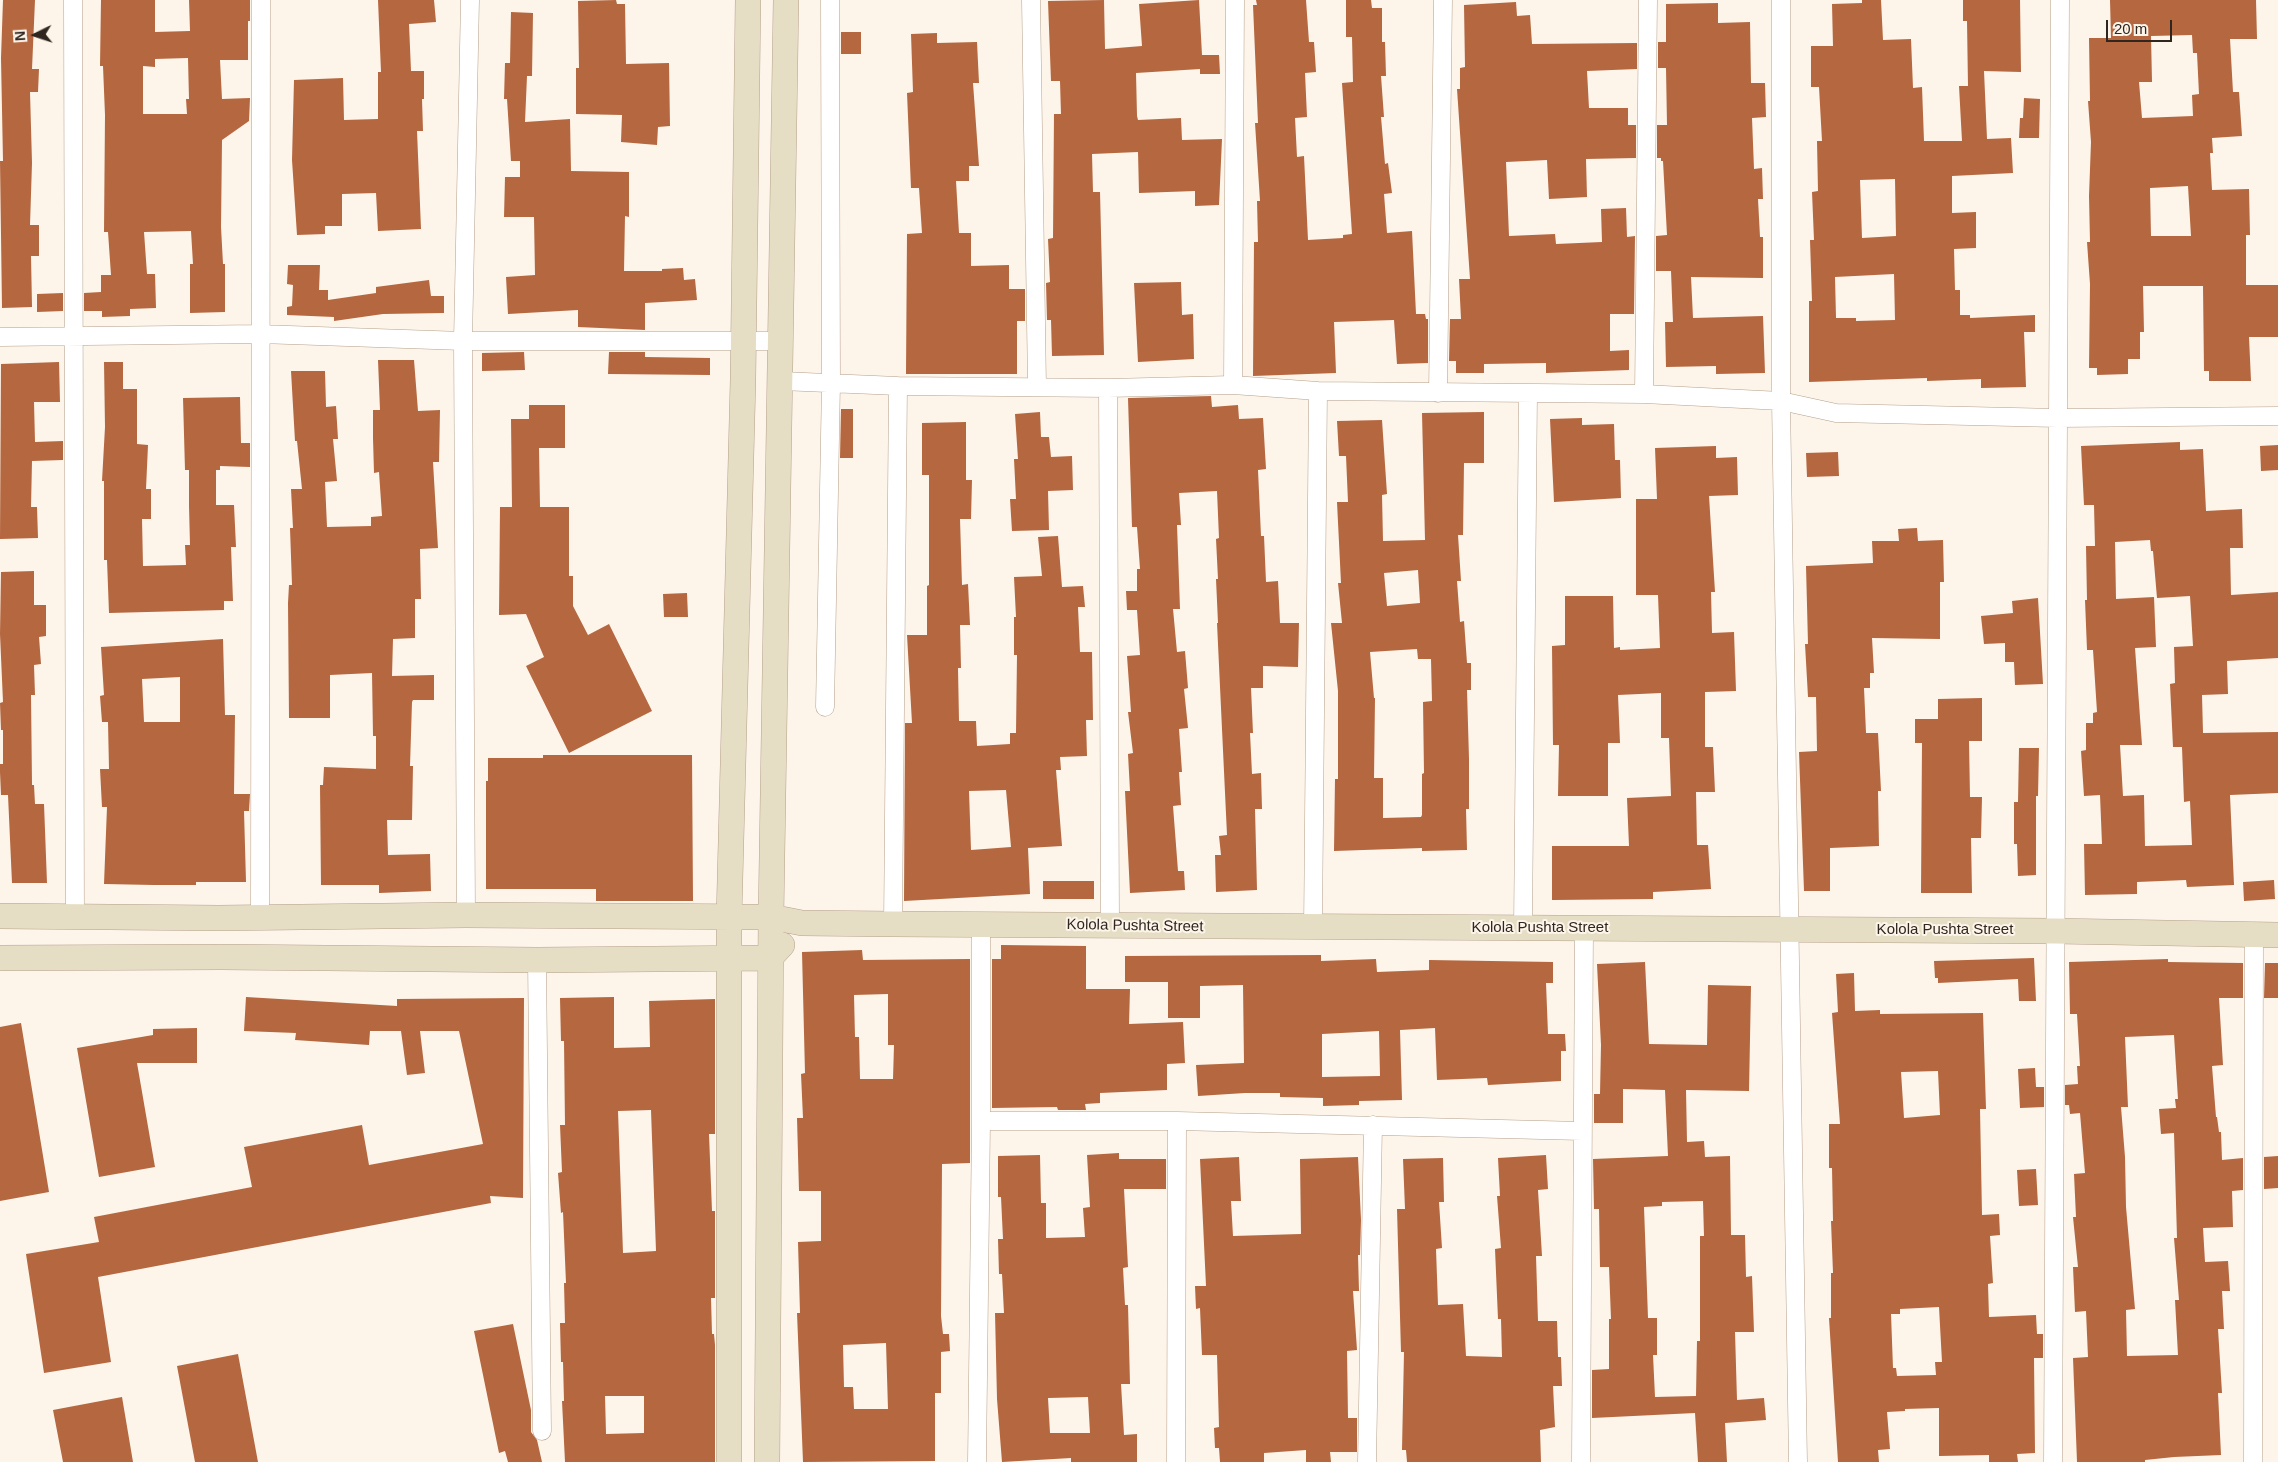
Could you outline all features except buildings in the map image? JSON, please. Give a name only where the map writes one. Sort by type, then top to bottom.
[{"type":"main road","points":[[729,1462],[729,958],[744,342],[748,0]]},
{"type":"main road","points":[[766,1462],[770,958],[786,0]]},
{"type":"main road","name":"Kolola Pushta Street","points":[[0,916],[466,915],[771,917],[802,923],[1110,924],[1313,928],[1523,927],[2054,931],[2266,935]]},
{"type":"main road","points":[[0,958],[239,957],[537,960],[770,958],[802,923]]},
{"type":"street","points":[[73,0],[75,917]]},
{"type":"street","points":[[260,916],[261,0]]},
{"type":"street","points":[[466,915],[463,341],[470,0]]},
{"type":"street","points":[[825,707],[831,383],[830,0]]},
{"type":"street","points":[[1031,0],[1037,386]]},
{"type":"street","points":[[1233,385],[1235,0]]},
{"type":"street","points":[[1438,393],[1443,0]]},
{"type":"street","points":[[1644,394],[1648,0]]},
{"type":"street","points":[[1781,0],[1781,401],[1798,1462]]},
{"type":"street","points":[[2053,1462],[2054,931],[2060,0]]},
{"type":"street","points":[[0,337],[260,334],[463,341],[781,341]]},
{"type":"street","points":[[781,381],[898,386],[1108,388],[1233,385],[1318,391],[1644,394],[1781,401],[1836,413],[2058,418],[2278,416]]},
{"type":"street","points":[[893,924],[898,386]]},
{"type":"street","points":[[1108,388],[1110,924]]},
{"type":"street","points":[[1313,928],[1318,391]]},
{"type":"street","points":[[1523,927],[1528,394]]},
{"type":"street","points":[[978,1462],[981,925]]},
{"type":"street","points":[[1581,1462],[1584,928]]},
{"type":"street","points":[[2253,1462],[2266,935]]},
{"type":"street","points":[[537,960],[542,1431]]},
{"type":"street","points":[[981,1122],[1177,1121],[1582,1130]]},
{"type":"street","points":[[1176,1462],[1177,1121]]},
{"type":"street","points":[[1367,1462],[1372,1125]]}]
